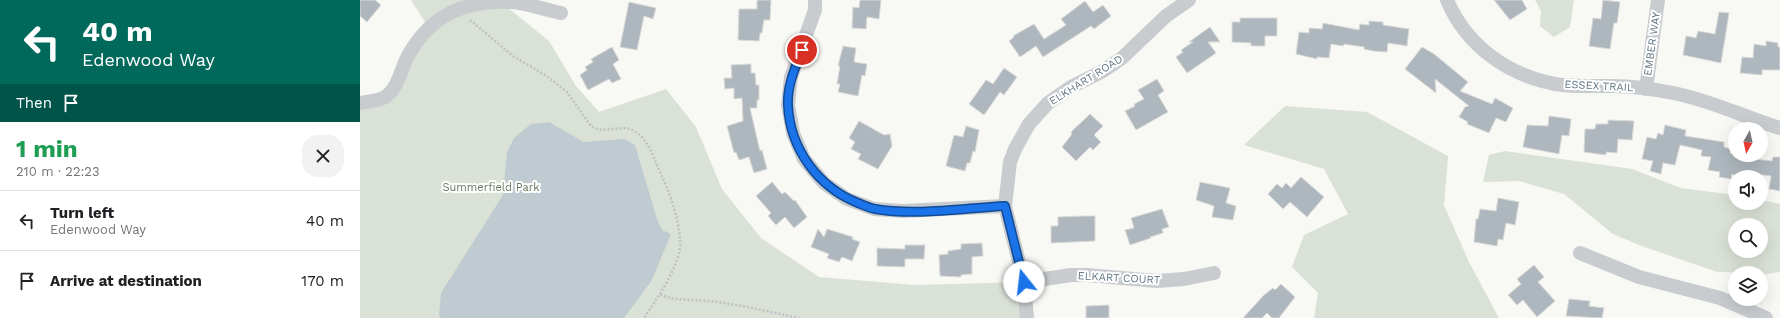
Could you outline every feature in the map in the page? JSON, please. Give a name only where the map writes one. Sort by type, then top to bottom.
[{"type":"street","points":[[814,0],[815,10],[791,77],[788,105],[793,133],[804,159],[824,183],[847,199],[874,209],[902,211],[1005,206]]},
{"type":"street","name":"ELKHART ROAD","points":[[1027,318],[1024,282],[1005,206],[1010,162],[1022,136],[1038,113],[1059,94],[1104,70],[1122,58],[1166,16],[1188,0]]},
{"type":"street","name":"ESSEX TRAIL","points":[[1447,0],[1458,21],[1475,43],[1498,62],[1532,78],[1573,86],[1614,86],[1674,93],[1780,128]]},
{"type":"street","name":"EMBER WAY","points":[[1646,89],[1658,0]]},
{"type":"street","points":[[360,103],[382,99],[398,82],[408,54],[428,27],[456,8],[481,3],[512,2],[561,13]]},
{"type":"street","points":[[1580,253],[1638,277],[1720,298],[1766,318]]},
{"type":"street","name":"ELKART COURT","points":[[1024,282],[1071,275],[1157,281],[1184,279],[1214,273]]},
{"type":"path","points":[[456,8],[513,56],[545,75],[566,92],[591,126],[595,129],[600,130],[624,127],[636,132],[644,140],[671,195],[680,242],[677,258],[660,295],[644,318]]},
{"type":"path","points":[[660,295],[674,300],[708,301],[752,307],[799,318]]},
{"type":"green space","name":"Summerfield Park","points":[[411,0],[463,0],[465,6],[501,2],[549,41],[576,86],[599,112],[666,89],[696,127],[722,189],[761,238],[819,277],[915,285],[1024,282],[1027,318],[360,318],[360,103],[382,99],[428,27]]},
{"type":"green space","points":[[1535,0],[1574,0],[1570,27],[1554,37],[1540,26],[1541,11]]},
{"type":"green space","points":[[1285,106],[1367,112],[1448,156],[1444,205],[1469,262],[1499,318],[1314,318],[1318,293],[1292,267],[1304,235],[1348,214],[1324,169],[1244,145]]},
{"type":"green space","points":[[1505,151],[1632,169],[1681,188],[1728,194],[1728,210],[1768,210],[1768,201],[1780,204],[1780,272],[1768,274],[1768,266],[1728,266],[1728,272],[1717,272],[1639,245],[1613,234],[1564,194],[1519,181],[1483,182],[1489,155]]},
{"type":"shaded area","points":[[549,122],[584,142],[624,139],[635,145],[657,219],[662,230],[671,234],[652,280],[624,318],[441,318],[439,316],[441,293],[503,195],[507,152],[514,138],[531,124]]},
{"type":"building","points":[[360,0],[375,0],[381,5],[367,22],[360,16]]},
{"type":"building","points":[[757,0],[771,0],[770,20],[764,20],[759,41],[738,40],[739,9],[757,9]]},
{"type":"building","points":[[860,0],[881,0],[879,19],[867,17],[866,29],[852,28],[853,7],[859,8]]},
{"type":"building","points":[[1494,0],[1522,0],[1527,9],[1510,20]]},
{"type":"building","points":[[1603,0],[1620,2],[1617,23],[1614,23],[1610,49],[1589,46],[1593,18],[1601,19]]},
{"type":"building","points":[[1085,1],[1093,12],[1103,5],[1111,16],[1094,29],[1091,26],[1043,57],[1036,46],[1020,57],[1009,41],[1014,37],[1013,36],[1034,24],[1044,39],[1066,25],[1061,19]]},
{"type":"building","points":[[629,2],[656,8],[653,19],[644,16],[637,50],[620,47]]},
{"type":"building","points":[[1719,12],[1729,13],[1721,63],[1683,55],[1686,36],[1696,38],[1698,31],[1715,34]]},
{"type":"building","points":[[1240,18],[1277,18],[1277,36],[1265,36],[1265,46],[1251,46],[1251,43],[1232,42],[1232,22],[1240,22]]},
{"type":"building","points":[[1369,21],[1383,22],[1383,25],[1409,29],[1407,46],[1388,43],[1387,52],[1373,51],[1364,49],[1364,47],[1344,44],[1343,46],[1331,44],[1329,58],[1317,57],[1317,59],[1296,54],[1299,32],[1309,33],[1309,28],[1322,29],[1323,23],[1359,30],[1360,24],[1369,25]]},
{"type":"building","points":[[1210,27],[1220,42],[1208,42],[1216,53],[1187,73],[1176,57],[1183,52],[1181,50],[1193,42],[1189,42]]},
{"type":"building","points":[[1766,41],[1778,43],[1778,47],[1780,47],[1780,70],[1762,70],[1762,75],[1740,73],[1742,57],[1753,58],[1754,44],[1766,46]]},
{"type":"building","points":[[843,46],[856,48],[854,62],[867,64],[865,76],[862,75],[858,96],[838,92],[840,84],[837,84],[840,66],[838,66]]},
{"type":"building","points":[[612,47],[619,60],[613,64],[621,79],[612,83],[609,79],[588,90],[580,75],[587,70],[585,67],[593,62],[591,59]]},
{"type":"building","points":[[1422,47],[1434,54],[1468,82],[1460,91],[1492,104],[1495,98],[1513,108],[1506,122],[1496,118],[1489,133],[1467,124],[1468,122],[1459,117],[1465,107],[1469,106],[1435,79],[1436,93],[1405,69]]},
{"type":"building","points":[[751,64],[751,73],[755,73],[756,85],[759,85],[759,100],[757,100],[757,108],[750,108],[760,151],[762,150],[767,169],[754,173],[749,157],[739,160],[736,152],[734,153],[727,126],[743,121],[742,98],[734,99],[734,88],[725,89],[724,78],[732,78],[731,65]]},
{"type":"building","points":[[1004,68],[1017,77],[1004,95],[1000,92],[984,115],[969,104],[986,80],[993,84]]},
{"type":"building","points":[[1157,79],[1164,91],[1158,95],[1168,112],[1136,130],[1125,111],[1144,99],[1138,90]]},
{"type":"building","points":[[1090,114],[1103,126],[1094,135],[1101,142],[1093,150],[1090,147],[1076,161],[1062,147],[1072,134],[1071,132]]},
{"type":"building","points":[[1549,116],[1571,119],[1569,136],[1562,135],[1559,154],[1523,147],[1527,125],[1548,126]]},
{"type":"building","points":[[1608,120],[1634,121],[1632,140],[1618,139],[1617,153],[1606,152],[1606,155],[1584,152],[1585,129],[1595,129],[1596,124],[1608,124]]},
{"type":"building","points":[[859,121],[884,135],[890,134],[892,146],[878,169],[858,159],[861,154],[851,149],[855,142],[849,138]]},
{"type":"building","points":[[1665,125],[1686,130],[1685,136],[1724,142],[1724,147],[1728,148],[1728,162],[1768,162],[1768,161],[1772,161],[1773,157],[1780,157],[1780,191],[1769,189],[1771,176],[1768,176],[1768,170],[1728,170],[1728,178],[1719,177],[1720,172],[1708,170],[1711,157],[1701,156],[1702,150],[1680,145],[1675,165],[1663,163],[1661,174],[1650,171],[1653,161],[1642,159],[1647,137],[1656,139],[1658,133],[1663,135]]},
{"type":"building","points":[[966,126],[979,130],[975,152],[973,151],[970,163],[967,163],[965,171],[946,166],[954,135],[963,137]]},
{"type":"building","points":[[1301,177],[1324,197],[1307,217],[1290,202],[1283,209],[1268,194],[1277,184],[1282,188],[1286,183],[1291,188]]},
{"type":"building","points":[[772,182],[782,194],[785,192],[794,201],[795,200],[807,217],[794,228],[785,217],[776,225],[768,216],[771,213],[756,196]]},
{"type":"building","points":[[1200,182],[1230,188],[1226,203],[1236,206],[1233,220],[1212,217],[1214,206],[1196,200]]},
{"type":"building","points":[[1498,198],[1519,202],[1515,225],[1506,223],[1503,240],[1498,239],[1497,246],[1474,242],[1476,219],[1478,219],[1480,209],[1496,211]]},
{"type":"building","points":[[1162,209],[1169,227],[1162,229],[1163,233],[1130,245],[1125,230],[1134,228],[1131,218]]},
{"type":"building","points":[[1095,216],[1095,241],[1051,243],[1051,226],[1058,226],[1058,217]]},
{"type":"building","points":[[818,229],[824,237],[827,229],[853,237],[852,239],[860,242],[852,261],[842,257],[839,262],[827,258],[829,254],[811,247]]},
{"type":"building","points":[[982,243],[983,256],[972,257],[972,274],[961,275],[961,277],[940,276],[939,255],[948,254],[948,251],[961,249],[961,244]]},
{"type":"building","points":[[905,245],[925,245],[924,259],[905,259],[905,267],[877,266],[877,248],[905,249]]},
{"type":"building","points":[[1534,265],[1544,277],[1538,282],[1555,301],[1537,317],[1523,300],[1517,305],[1508,295],[1521,284],[1517,279]]},
{"type":"building","points":[[1281,284],[1295,297],[1279,318],[1272,318],[1267,313],[1262,318],[1243,318],[1264,295],[1273,288],[1275,290]]},
{"type":"building","points":[[1569,299],[1590,301],[1589,306],[1604,308],[1602,318],[1566,316]]},
{"type":"building","points":[[1109,305],[1109,318],[1086,318],[1086,306]]},
{"type":"route","points":[[802,50],[791,77],[788,105],[793,133],[804,159],[824,183],[847,199],[874,209],[902,211],[1005,206],[1014,247],[1024,282]]}]
